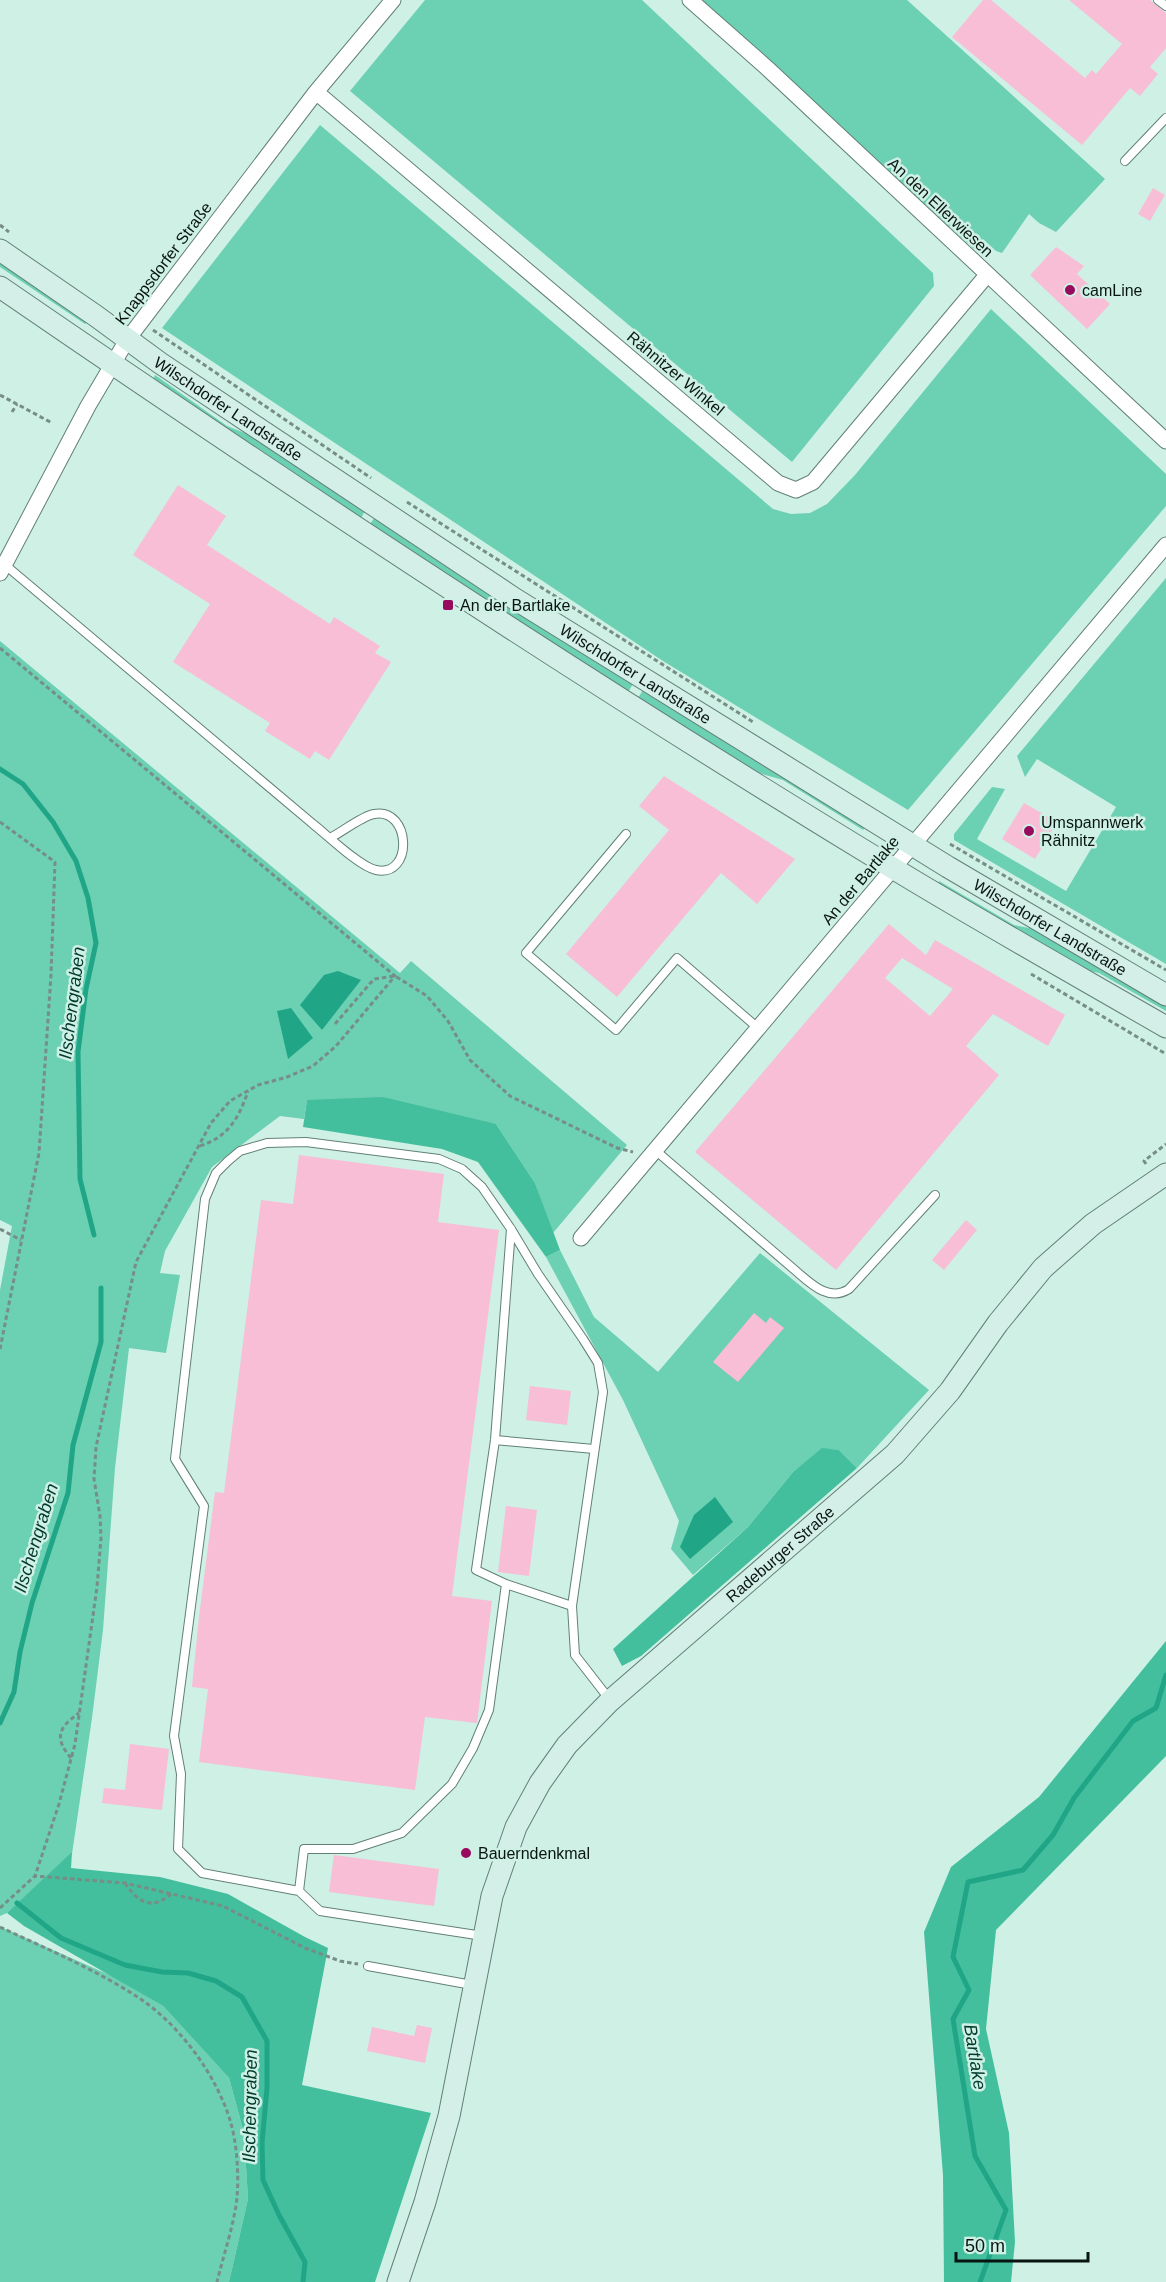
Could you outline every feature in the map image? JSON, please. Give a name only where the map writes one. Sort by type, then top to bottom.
[{"type":"main road","name":"Wilschdorfer Landstraße","points":[[5,241],[128,340],[514,599],[919,837],[1166,995]]},
{"type":"main road","name":"Wilschdorfer Landstraße","points":[[0,287],[257,463],[510,627],[893,868],[1166,1027]]},
{"type":"main road","name":"Radeburger Straße","points":[[398,2282],[425,2202],[449,2116],[492,1896],[516,1827],[540,1783],[567,1745],[610,1701],[896,1454],[950,1391],[998,1323],[1043,1268],[1093,1224],[1166,1174]]},
{"type":"street","name":"Knappsdorfer Straße","points":[[2,569],[112,364],[140,321],[316,92],[393,0]]},
{"type":"street","name":"An den Ellerwiesen","points":[[690,0],[1166,441]]},
{"type":"street","name":"Rähnitzer Winkel","points":[[316,92],[778,483],[796,490],[813,482],[987,275]]},
{"type":"street","name":"An der Bartlake","points":[[581,1238],[1166,545]]},
{"type":"lane","points":[[1158,0],[1166,6]]},
{"type":"lane","points":[[1125,161],[1166,118]]},
{"type":"lane","points":[[2,569],[330,838],[374,870],[386,871],[398,863],[404,853],[403,836],[398,825],[388,816],[375,813],[330,838]]},
{"type":"lane","points":[[626,834],[526,953],[616,1030],[677,958],[758,1028]]},
{"type":"lane","points":[[483,1936],[320,1911],[299,1891],[202,1873],[178,1849],[182,1774],[174,1736],[204,1506],[175,1459],[205,1199],[216,1173],[240,1151],[267,1143],[306,1142],[439,1159],[462,1169],[482,1187],[511,1229],[538,1274],[598,1363],[603,1392],[572,1606],[575,1655],[610,1701]]},
{"type":"lane","points":[[653,1153],[817,1288],[828,1293],[841,1293],[849,1289],[935,1195]]},
{"type":"lane","points":[[511,1229],[495,1440],[476,1570],[506,1584],[572,1606]]},
{"type":"lane","points":[[495,1440],[594,1449]]},
{"type":"lane","points":[[299,1891],[304,1849],[353,1849],[402,1833],[452,1784],[473,1748],[489,1710],[506,1584]]},
{"type":"lane","points":[[368,1965],[474,1986]]},
{"type":"path","points":[[0,225],[5,241]]},
{"type":"path","points":[[140,321],[378,483]]},
{"type":"path","points":[[0,395],[52,423]]},
{"type":"path","points":[[12,412],[16,404]]},
{"type":"path","points":[[407,502],[756,723]]},
{"type":"path","points":[[0,648],[395,976],[427,996],[448,1021],[470,1060],[510,1096],[617,1148],[653,1153]]},
{"type":"path","points":[[0,822],[55,862],[50,986],[39,1153],[0,1349]]},
{"type":"path","points":[[919,837],[1166,970]]},
{"type":"path","points":[[335,1024],[374,980],[395,976]]},
{"type":"path","points":[[0,1908],[35,1876],[71,1758],[97,1587],[101,1538],[94,1479],[96,1447],[136,1262],[211,1123],[230,1101],[258,1085],[287,1077],[313,1066],[336,1046],[395,976]]},
{"type":"path","points":[[198,1147],[213,1142],[229,1128],[241,1110],[248,1091]]},
{"type":"path","points":[[1144,1161],[1166,1144]]},
{"type":"path","points":[[0,1230],[21,1240]]},
{"type":"path","points":[[71,1758],[61,1746],[61,1735],[65,1723],[79,1713]]},
{"type":"path","points":[[35,1876],[125,1883],[223,1906],[305,1947],[340,1961],[368,1965]]},
{"type":"path","points":[[125,1883],[140,1901],[152,1904],[162,1902],[171,1894]]},
{"type":"path","points":[[0,1927],[116,1984],[144,2001],[186,2040],[214,2084],[230,2121],[236,2157],[237,2198],[217,2282]]},
{"type":"shaded area","points":[[425,0],[642,0],[933,273],[934,286],[792,462],[350,91]]},
{"type":"shaded area","points":[[698,0],[907,0],[1105,179],[1056,232],[1039,223],[1029,214],[1002,253],[996,251],[983,239],[974,249]]},
{"type":"shaded area","points":[[320,125],[773,509],[791,514],[810,513],[827,504],[855,475],[991,309],[1166,474],[1166,506],[908,810],[663,661],[162,328]]},
{"type":"shaded area","points":[[0,259],[89,320],[85,324],[0,267]]},
{"type":"shaded area","points":[[155,375],[227,426],[255,437],[365,511],[361,518],[245,444],[153,380]]},
{"type":"shaded area","points":[[375,517],[633,684],[628,692],[370,524]]},
{"type":"shaded area","points":[[1166,578],[1166,964],[954,840],[954,834],[992,787],[1005,789],[977,839],[1066,891],[1116,807],[1037,759],[1025,777],[1017,756]]},
{"type":"shaded area","points":[[0,641],[400,973],[411,961],[627,1145],[553,1233],[535,1183],[496,1124],[307,1100],[304,1119],[280,1116],[212,1167],[165,1251],[160,1273],[180,1275],[166,1353],[129,1348],[115,1468],[103,1630],[72,1854],[7,1913],[0,1916],[0,1290],[12,1226],[0,1220]]},
{"type":"shaded area","points":[[643,690],[866,826],[863,830],[783,780],[755,772],[638,698]]},
{"type":"shaded area","points":[[939,881],[1014,925],[1034,929],[1166,1005],[1166,1011],[1099,973],[1085,970],[938,884]]},
{"type":"shaded area","points":[[338,971],[361,980],[322,1030],[300,1005],[324,975]]},
{"type":"shaded area","points":[[291,1008],[313,1038],[288,1059],[277,1011]]},
{"type":"shaded area","points":[[383,1097],[496,1124],[535,1183],[560,1250],[546,1257],[478,1162],[442,1149],[303,1127],[307,1100]]},
{"type":"shaded area","points":[[560,1250],[594,1317],[658,1372],[760,1253],[929,1390],[857,1468],[839,1450],[822,1449],[793,1472],[748,1527],[693,1575],[671,1549],[679,1521],[623,1400],[546,1257]]},
{"type":"shaded area","points":[[822,1448],[839,1450],[857,1468],[641,1656],[622,1666],[613,1649],[748,1527],[793,1472]]},
{"type":"shaded area","points":[[715,1497],[733,1522],[690,1559],[680,1547],[694,1515]]},
{"type":"shaded area","points":[[1166,1641],[1166,1756],[996,1930],[986,2029],[1009,2133],[1015,2242],[1011,2282],[944,2282],[943,2175],[924,1932],[951,1867],[1039,1797]]},
{"type":"shaded area","points":[[72,1852],[71,1868],[160,1877],[228,1894],[328,1948],[302,2085],[431,2113],[375,2282],[229,2282],[248,2199],[244,2133],[229,2078],[163,2006],[24,1926],[7,1913]]},
{"type":"shaded area","points":[[3,1928],[112,1976],[163,2006],[229,2078],[244,2133],[248,2199],[229,2282],[0,2282],[0,1929]]},
{"type":"building","points":[[983,0],[991,0],[1085,78],[1092,70],[1096,74],[1122,44],[1069,0],[1150,0],[1166,13],[1166,48],[1150,67],[1158,74],[1140,96],[1130,88],[1082,145],[952,37]]},
{"type":"building","points":[[1153,188],[1165,195],[1150,221],[1138,214]]},
{"type":"building","name":"camLine","points":[[1056,247],[1084,266],[1077,274],[1110,304],[1087,329],[1030,275]]},
{"type":"building","points":[[178,485],[226,516],[207,545],[330,624],[334,617],[380,646],[375,653],[391,662],[329,760],[315,751],[310,759],[265,731],[270,723],[173,662],[210,604],[133,555]]},
{"type":"building","points":[[664,776],[795,859],[757,904],[721,873],[617,997],[566,954],[669,830],[639,806]]},
{"type":"building","name":"Umspannwerk Rähnitz","points":[[1024,803],[1057,822],[1035,859],[1002,839]]},
{"type":"building","points":[[889,924],[926,955],[935,940],[1065,1015],[1048,1046],[993,1014],[966,1046],[999,1075],[836,1270],[695,1152]],"holes":[[[902,958],[953,989],[930,1016],[885,978]]]},
{"type":"building","points":[[299,1155],[444,1174],[438,1222],[499,1230],[452,1596],[492,1601],[477,1723],[425,1717],[415,1790],[199,1762],[208,1689],[192,1687],[199,1617],[215,1492],[224,1493],[261,1200],[293,1204]]},
{"type":"building","points":[[966,1220],[977,1230],[944,1270],[932,1260]]},
{"type":"building","points":[[754,1313],[766,1323],[770,1317],[784,1328],[738,1382],[713,1362]]},
{"type":"building","points":[[530,1386],[571,1391],[567,1425],[526,1420]]},
{"type":"building","points":[[506,1506],[537,1510],[529,1576],[498,1572]]},
{"type":"building","points":[[130,1744],[169,1749],[162,1810],[102,1803],[104,1788],[125,1790]]},
{"type":"building","points":[[334,1855],[439,1869],[434,1906],[329,1892]]},
{"type":"building","points":[[417,2025],[432,2028],[425,2063],[367,2051],[372,2027],[414,2036]]},
{"type":"waterway","name":"Ilschengraben","points":[[0,769],[23,784],[53,822],[76,861],[88,898],[96,943],[86,989],[78,1052],[80,1179],[94,1235]]},
{"type":"waterway","name":"Ilschengraben","points":[[0,1723],[14,1692],[20,1652],[32,1603],[68,1493],[73,1445],[101,1342],[101,1288]]},
{"type":"waterway","name":"Bartlake","points":[[980,2282],[1006,2210],[975,2156],[953,2019],[969,1990],[953,1957],[968,1882],[1023,1870],[1053,1835],[1074,1798],[1133,1721],[1156,1708],[1166,1675]]},
{"type":"waterway","name":"Ilschengraben","points":[[17,1903],[61,1938],[125,1965],[162,1972],[188,1973],[216,1981],[242,1997],[267,2041],[267,2088],[262,2143],[263,2180],[305,2262],[303,2282]]},
{"type":"place","name":"camLine","points":[[1070,290]]},
{"type":"place","name":"An der Bartlake","points":[[448,605]]},
{"type":"place","name":"Umspannwerk Rähnitz","points":[[1029,831]]},
{"type":"place","name":"Bauerndenkmal","points":[[466,1853]]}]
